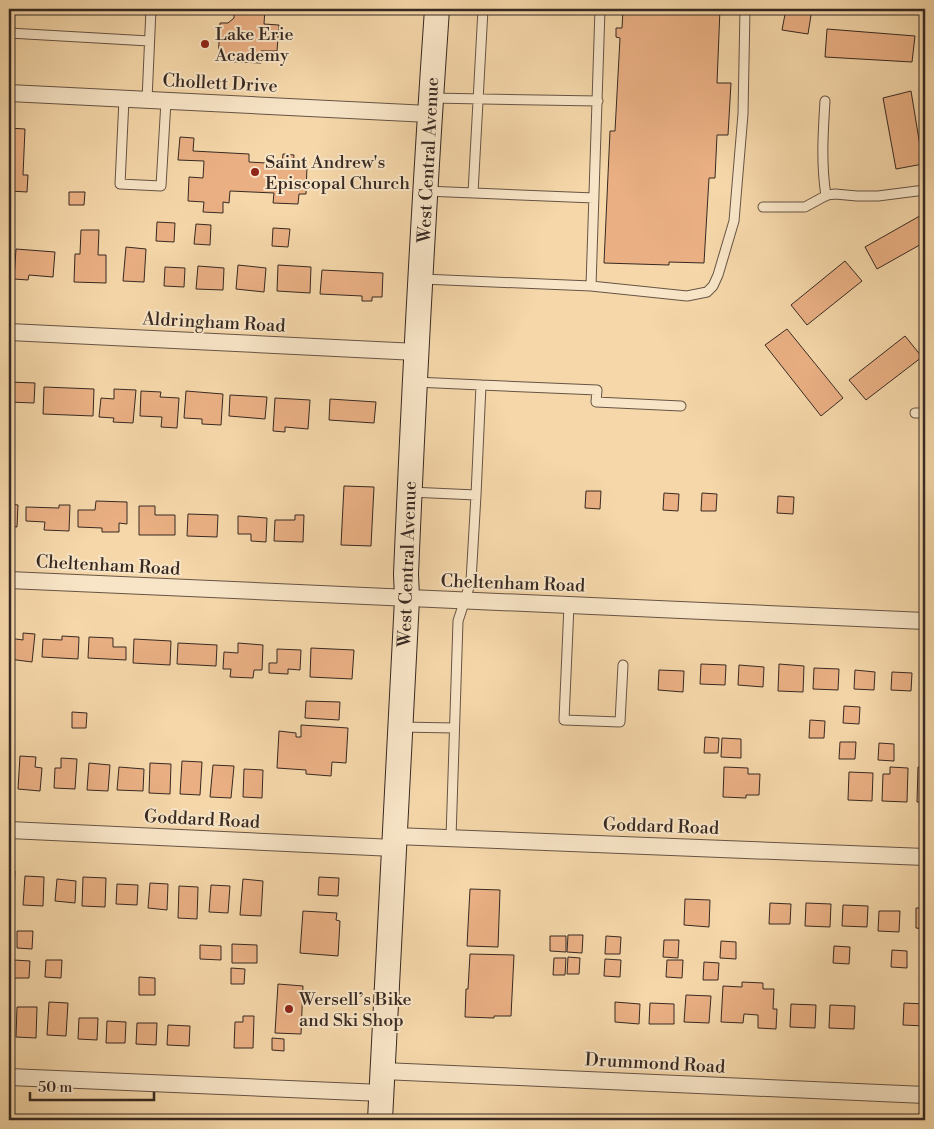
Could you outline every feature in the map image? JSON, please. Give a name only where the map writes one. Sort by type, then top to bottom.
[{"type":"main road","name":"West Central Avenue","points":[[380,1120],[407,598],[409,492],[437,9]]},
{"type":"street","name":"Chollett Drive","points":[[9,93],[166,101],[430,106]]},
{"type":"street","name":"Aldringham Road","points":[[9,332],[417,352]]},
{"type":"street","name":"Cheltenham Road","points":[[9,580],[925,621]]},
{"type":"street","name":"Goddard Road","points":[[9,830],[394,842],[451,838],[925,857]]},
{"type":"street","name":"Drummond Road","points":[[9,1077],[383,1082],[925,1095]]},
{"type":"lane","points":[[147,100],[151,9]]},
{"type":"lane","points":[[473,193],[482,9]]},
{"type":"lane","points":[[591,286],[600,9]]},
{"type":"lane","points":[[421,279],[591,286],[687,296],[707,292],[713,286],[718,275],[734,221],[743,114],[745,9]]},
{"type":"lane","points":[[9,33],[149,41]]},
{"type":"lane","points":[[124,99],[120,184],[162,186],[166,101]]},
{"type":"lane","points":[[430,106],[478,99],[598,101]]},
{"type":"lane","points":[[825,101],[822,156],[826,196]]},
{"type":"lane","points":[[763,207],[804,207],[826,196],[835,194],[878,196],[925,190]]},
{"type":"lane","points":[[425,192],[594,198]]},
{"type":"lane","points":[[415,382],[597,390],[596,402],[681,406]]},
{"type":"lane","points":[[451,838],[458,620],[471,581],[481,386]]},
{"type":"lane","points":[[914,413],[925,414]]},
{"type":"lane","points":[[409,492],[476,494]]},
{"type":"lane","points":[[569,605],[564,720],[620,722],[624,665]]},
{"type":"lane","points":[[400,727],[454,728]]},
{"type":"building","points":[[234,9],[265,9],[264,24],[279,25],[277,51],[261,51],[261,63],[218,61],[220,23],[228,23],[234,18]]},
{"type":"building","points":[[623,9],[680,12],[680,9],[720,9],[717,83],[731,83],[728,135],[717,135],[715,178],[709,178],[704,263],[669,262],[669,265],[604,263],[610,131],[615,131],[620,38],[616,37],[616,28],[622,28]]},
{"type":"building","points":[[786,9],[812,9],[808,34],[782,30]]},
{"type":"building","points":[[827,29],[915,36],[912,62],[825,57]]},
{"type":"building","points":[[911,91],[923,164],[896,169],[883,98]]},
{"type":"building","points":[[9,128],[25,129],[23,175],[28,175],[27,192],[9,191]]},
{"type":"building","name":"Saint Andrew's Episcopal Church","points":[[180,137],[194,138],[193,151],[249,154],[249,162],[282,164],[283,154],[294,155],[293,166],[307,166],[306,194],[299,194],[298,204],[273,203],[274,193],[230,191],[229,203],[223,202],[223,213],[203,212],[204,202],[188,201],[189,177],[203,178],[204,161],[178,160]]},
{"type":"building","points":[[69,192],[85,192],[84,205],[69,205]]},
{"type":"building","points":[[925,213],[925,242],[877,269],[865,247]]},
{"type":"building","points":[[157,222],[175,223],[174,242],[156,241]]},
{"type":"building","points":[[196,224],[211,225],[210,245],[194,244]]},
{"type":"building","points":[[273,228],[290,229],[288,247],[272,246]]},
{"type":"building","points":[[81,230],[99,230],[98,255],[106,255],[106,283],[74,282],[75,254],[80,254]]},
{"type":"building","points":[[126,247],[146,249],[144,282],[123,281]]},
{"type":"building","points":[[16,249],[55,252],[53,277],[29,275],[28,280],[14,279]]},
{"type":"building","points":[[845,261],[862,281],[807,325],[791,305]]},
{"type":"building","points":[[238,265],[266,268],[264,292],[236,289]]},
{"type":"building","points":[[278,265],[311,267],[310,293],[277,291]]},
{"type":"building","points":[[198,266],[224,268],[223,290],[196,289]]},
{"type":"building","points":[[165,267],[185,268],[184,287],[164,286]]},
{"type":"building","points":[[322,270],[383,273],[382,297],[372,297],[372,301],[362,301],[362,296],[320,294]]},
{"type":"building","points":[[925,320],[925,330],[920,325]]},
{"type":"building","points":[[787,329],[843,398],[821,416],[765,345]]},
{"type":"building","points":[[905,336],[922,357],[866,400],[849,380]]},
{"type":"building","points":[[9,382],[35,383],[34,403],[9,402]]},
{"type":"building","points":[[44,387],[94,389],[93,416],[43,414]]},
{"type":"building","points":[[114,389],[136,390],[133,423],[113,422],[114,418],[99,417],[101,398],[114,399]]},
{"type":"building","points":[[141,391],[161,392],[160,397],[179,398],[177,428],[161,427],[162,417],[140,416]]},
{"type":"building","points":[[186,391],[223,394],[221,425],[202,424],[202,419],[184,418]]},
{"type":"building","points":[[230,395],[267,397],[265,419],[229,416]]},
{"type":"building","points":[[275,398],[310,400],[308,429],[285,427],[285,432],[273,431]]},
{"type":"building","points":[[330,399],[376,402],[374,423],[329,420]]},
{"type":"building","points":[[344,486],[374,487],[371,546],[341,545]]},
{"type":"building","points":[[586,491],[601,491],[600,509],[585,508]]},
{"type":"building","points":[[664,493],[679,494],[678,511],[663,510]]},
{"type":"building","points":[[702,493],[717,494],[716,511],[701,511]]},
{"type":"building","points":[[778,496],[794,497],[793,514],[777,513]]},
{"type":"building","points":[[96,501],[127,502],[127,524],[119,523],[119,532],[102,532],[102,528],[78,527],[78,510],[95,510]]},
{"type":"building","points":[[9,504],[18,505],[17,527],[9,526]]},
{"type":"building","points":[[59,505],[70,505],[69,531],[44,530],[45,522],[26,521],[26,507],[59,508]]},
{"type":"building","points":[[139,506],[155,506],[155,515],[175,515],[175,535],[139,535]]},
{"type":"building","points":[[188,514],[218,515],[217,537],[187,536]]},
{"type":"building","points":[[295,515],[304,515],[303,542],[274,541],[275,520],[295,520]]},
{"type":"building","points":[[238,516],[267,518],[266,542],[251,541],[251,534],[238,534]]},
{"type":"building","points":[[23,633],[35,634],[32,662],[9,659],[9,638],[23,640]]},
{"type":"building","points":[[62,636],[79,637],[78,659],[42,657],[43,639],[62,640]]},
{"type":"building","points":[[89,637],[113,638],[113,647],[126,647],[126,660],[88,658]]},
{"type":"building","points":[[134,639],[171,641],[170,665],[133,663]]},
{"type":"building","points":[[178,643],[217,645],[216,666],[177,664]]},
{"type":"building","points":[[238,643],[263,645],[262,670],[254,670],[253,678],[230,677],[231,669],[223,669],[224,652],[238,653]]},
{"type":"building","points":[[311,648],[354,650],[352,679],[310,677]]},
{"type":"building","points":[[277,649],[301,650],[300,670],[288,669],[288,674],[269,673],[269,663],[277,663]]},
{"type":"building","points":[[701,664],[726,665],[725,685],[700,684]]},
{"type":"building","points":[[779,664],[804,666],[803,692],[778,691]]},
{"type":"building","points":[[739,665],[764,667],[763,687],[738,685]]},
{"type":"building","points":[[814,668],[839,669],[838,690],[813,689]]},
{"type":"building","points":[[659,670],[684,671],[683,692],[658,690]]},
{"type":"building","points":[[855,670],[875,672],[874,690],[854,689]]},
{"type":"building","points":[[892,672],[912,673],[911,691],[891,690]]},
{"type":"building","points":[[306,701],[340,702],[339,720],[305,718]]},
{"type":"building","points":[[844,706],[860,707],[859,724],[843,723]]},
{"type":"building","points":[[72,712],[87,713],[86,728],[72,728]]},
{"type":"building","points":[[810,720],[825,721],[824,738],[809,738]]},
{"type":"building","points":[[923,722],[925,722],[925,739],[922,739]]},
{"type":"building","points":[[301,725],[348,728],[346,763],[332,762],[331,776],[306,774],[306,770],[277,768],[279,731],[296,733],[296,737],[301,737]]},
{"type":"building","points":[[705,737],[719,738],[718,753],[704,753]]},
{"type":"building","points":[[722,738],[741,739],[741,758],[721,757]]},
{"type":"building","points":[[840,742],[856,742],[855,759],[839,759]]},
{"type":"building","points":[[879,743],[894,744],[894,761],[878,760]]},
{"type":"building","points":[[20,756],[36,757],[35,767],[42,768],[40,791],[18,789]]},
{"type":"building","points":[[61,758],[77,759],[75,789],[54,788],[55,768],[61,768]]},
{"type":"building","points":[[182,761],[202,762],[200,795],[180,794]]},
{"type":"building","points":[[89,763],[110,765],[108,791],[87,790]]},
{"type":"building","points":[[150,763],[171,764],[170,794],[149,793]]},
{"type":"building","points":[[213,765],[234,766],[231,798],[210,797]]},
{"type":"building","points":[[119,767],[144,769],[143,791],[117,790]]},
{"type":"building","points":[[724,767],[748,768],[748,774],[760,774],[759,795],[746,795],[746,798],[723,797]]},
{"type":"building","points":[[890,767],[908,768],[907,802],[882,801],[883,774],[890,774]]},
{"type":"building","points":[[918,767],[925,767],[925,802],[917,802]]},
{"type":"building","points":[[244,769],[263,770],[262,798],[243,797]]},
{"type":"building","points":[[849,772],[873,773],[872,801],[848,800]]},
{"type":"building","points":[[9,870],[15,871],[14,896],[9,895]]},
{"type":"building","points":[[25,876],[44,877],[43,906],[23,905]]},
{"type":"building","points":[[83,877],[106,878],[105,907],[82,906]]},
{"type":"building","points":[[319,877],[339,878],[338,896],[318,895]]},
{"type":"building","points":[[57,879],[76,881],[75,903],[55,901]]},
{"type":"building","points":[[243,879],[263,881],[261,916],[240,915]]},
{"type":"building","points":[[150,883],[168,884],[167,910],[148,908]]},
{"type":"building","points":[[117,884],[138,885],[137,905],[116,904]]},
{"type":"building","points":[[211,885],[230,886],[228,913],[209,912]]},
{"type":"building","points":[[179,886],[198,887],[197,919],[178,918]]},
{"type":"building","points":[[470,889],[500,890],[498,947],[467,946]]},
{"type":"building","points":[[685,899],[710,900],[709,927],[684,925]]},
{"type":"building","points":[[770,903],[791,904],[790,924],[769,924]]},
{"type":"building","points":[[806,903],[831,904],[830,927],[805,926]]},
{"type":"building","points":[[843,905],[868,906],[867,927],[842,926]]},
{"type":"building","points":[[916,908],[925,908],[925,929],[916,928]]},
{"type":"building","points":[[303,911],[337,913],[336,920],[340,921],[338,956],[300,953]]},
{"type":"building","points":[[879,911],[900,911],[899,932],[878,931]]},
{"type":"building","points":[[17,931],[33,931],[32,949],[17,948]]},
{"type":"building","points":[[568,935],[583,935],[582,953],[567,952]]},
{"type":"building","points":[[550,936],[566,936],[566,952],[550,951]]},
{"type":"building","points":[[606,936],[621,937],[620,954],[605,954]]},
{"type":"building","points":[[664,940],[679,940],[678,958],[663,957]]},
{"type":"building","points":[[721,941],[736,942],[736,959],[720,958]]},
{"type":"building","points":[[232,944],[257,945],[257,963],[232,963]]},
{"type":"building","points":[[200,945],[221,946],[221,960],[200,959]]},
{"type":"building","points":[[834,946],[850,947],[849,964],[833,963]]},
{"type":"building","points":[[892,950],[907,951],[907,968],[891,967]]},
{"type":"building","points":[[470,954],[514,955],[511,1016],[494,1016],[494,1018],[465,1017]]},
{"type":"building","points":[[568,957],[580,958],[579,974],[567,974]]},
{"type":"building","points":[[554,958],[566,958],[565,975],[553,975]]},
{"type":"building","points":[[605,959],[621,960],[620,977],[604,976]]},
{"type":"building","points":[[14,960],[30,961],[29,978],[13,978]]},
{"type":"building","points":[[46,960],[62,960],[61,978],[45,977]]},
{"type":"building","points":[[667,960],[683,960],[682,978],[666,977]]},
{"type":"building","points":[[704,962],[719,963],[718,980],[703,980]]},
{"type":"building","points":[[231,968],[245,969],[244,984],[231,984]]},
{"type":"building","points":[[139,977],[155,978],[155,995],[139,995]]},
{"type":"building","points":[[742,982],[763,983],[763,989],[774,989],[773,1009],[777,1009],[776,1029],[758,1028],[758,1015],[744,1014],[743,1023],[721,1022],[723,986],[742,987]]},
{"type":"building","name":"Wersell’s Bike and Ski Shop","points":[[278,984],[303,986],[301,1034],[275,1033]]},
{"type":"building","points":[[686,995],[711,996],[709,1023],[684,1022]]},
{"type":"building","points":[[49,1002],[68,1003],[66,1036],[47,1035]]},
{"type":"building","points":[[615,1002],[640,1004],[639,1024],[615,1022]]},
{"type":"building","points":[[650,1003],[674,1004],[674,1024],[649,1024]]},
{"type":"building","points":[[904,1003],[925,1004],[925,1026],[903,1025]]},
{"type":"building","points":[[791,1004],[816,1005],[815,1028],[790,1027]]},
{"type":"building","points":[[830,1005],[855,1006],[854,1029],[829,1028]]},
{"type":"building","points":[[17,1007],[37,1007],[36,1038],[16,1037]]},
{"type":"building","points":[[243,1016],[254,1016],[253,1048],[234,1048],[235,1022],[243,1022]]},
{"type":"building","points":[[79,1018],[98,1018],[97,1040],[78,1039]]},
{"type":"building","points":[[107,1021],[126,1022],[125,1043],[106,1043]]},
{"type":"building","points":[[137,1023],[157,1023],[156,1045],[136,1044]]},
{"type":"building","points":[[168,1025],[190,1026],[189,1046],[167,1045]]},
{"type":"building","points":[[272,1038],[284,1039],[284,1051],[272,1050]]},
{"type":"place","name":"Lake Erie Academy","points":[[205,44]]},
{"type":"place","name":"Saint Andrew's Episcopal Church","points":[[255,172]]},
{"type":"place","name":"Wersell’s Bike and Ski Shop","points":[[289,1009]]}]
